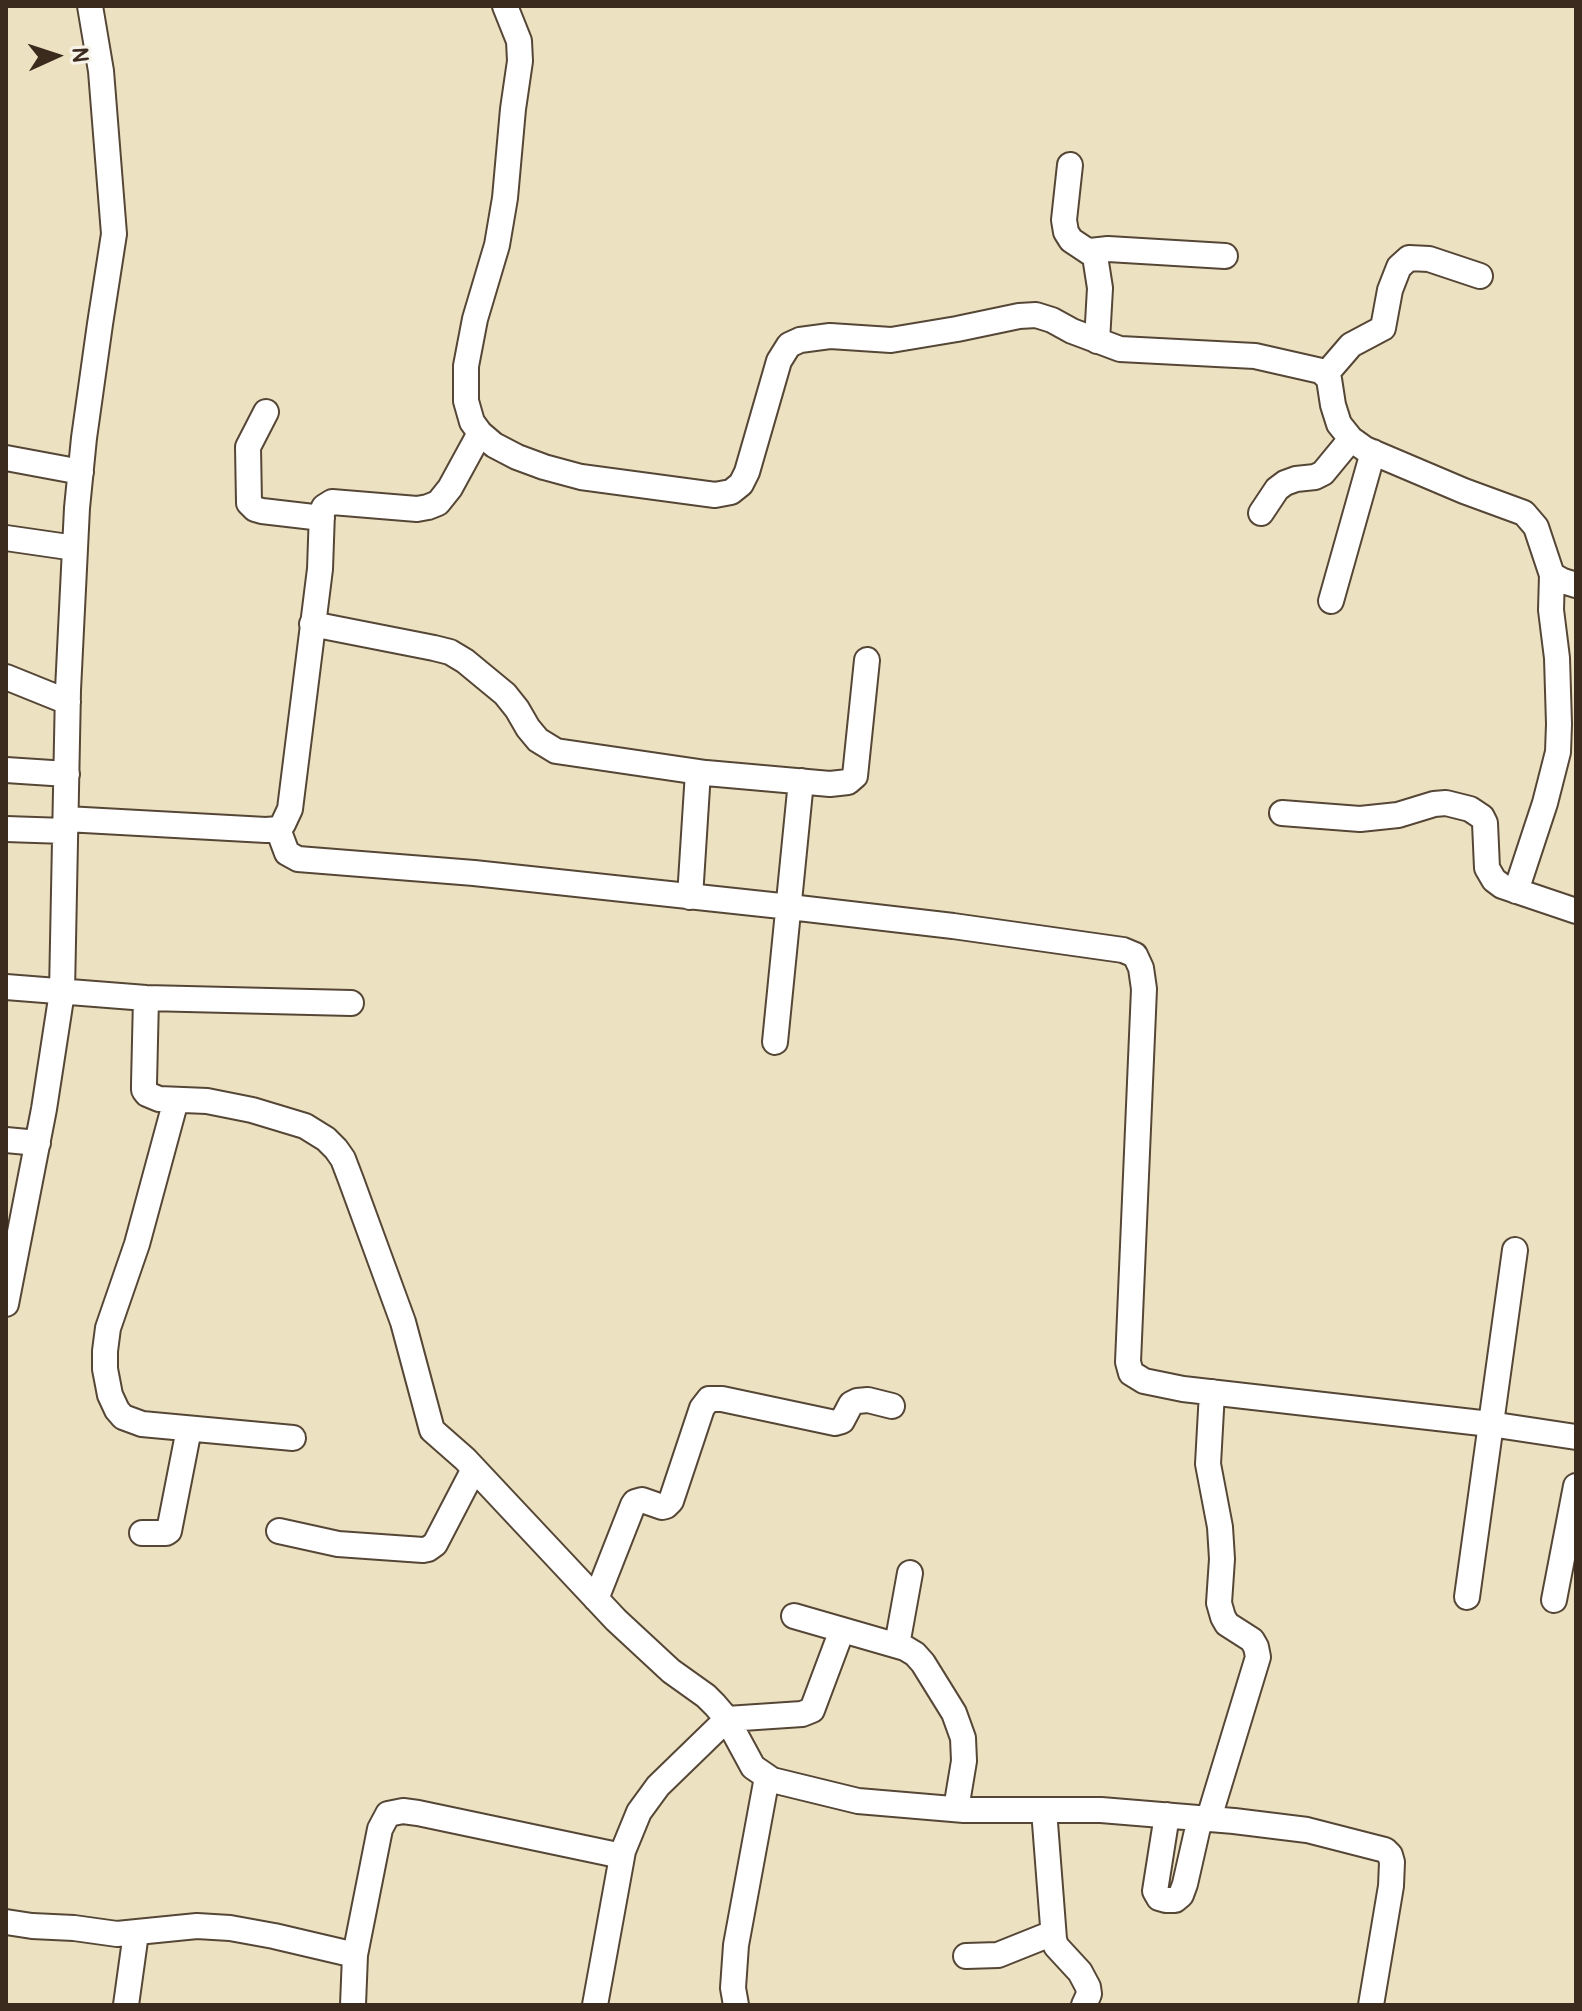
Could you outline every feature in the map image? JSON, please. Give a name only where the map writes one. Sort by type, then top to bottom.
[{"type":"street","points":[[7,1293],[38,1143],[62,992],[68,702],[75,548],[81,472],[114,234],[101,71],[90,6]]},
{"type":"street","points":[[505,6],[519,41],[520,61],[497,245],[475,319],[466,366],[466,401],[472,422],[480,433],[494,445],[517,457],[581,477],[715,495],[731,492],[741,484],[779,361],[789,345],[800,340],[830,336],[891,340],[1029,315],[1052,320],[1111,347],[1255,356],[1317,369],[1329,379],[1339,424],[1351,439],[1373,452],[1464,491],[1524,513],[1536,527],[1552,575],[1551,610],[1567,746],[1555,766],[1516,891]]},
{"type":"street","points":[[1070,165],[1064,220],[1071,240],[1095,256],[1100,288],[1097,341]]},
{"type":"street","points":[[1090,251],[1108,249],[1225,256]]},
{"type":"street","points":[[1326,374],[1351,345],[1383,328],[1390,290],[1399,267],[1409,258],[1429,259],[1480,276]]},
{"type":"street","points":[[266,412],[248,447],[249,503],[262,511],[322,518]]},
{"type":"street","points":[[6,829],[66,825],[278,829],[290,809],[320,569],[324,507],[332,502],[417,509],[438,503],[450,488],[480,433]]},
{"type":"street","points":[[1261,513],[1277,489],[1285,483],[1323,473],[1351,439]]},
{"type":"street","points":[[1331,601],[1373,452]]},
{"type":"street","points":[[6,458],[81,472]]},
{"type":"street","points":[[6,538],[75,548]]},
{"type":"street","points":[[1552,575],[1576,585]]},
{"type":"street","points":[[312,624],[450,652],[505,694],[538,740],[556,751],[698,772],[841,784],[855,776],[867,660]]},
{"type":"street","points":[[6,677],[68,702]]},
{"type":"street","points":[[6,770],[67,774]]},
{"type":"street","points":[[690,897],[698,772]]},
{"type":"street","points":[[775,1042],[801,781]]},
{"type":"street","points":[[1282,813],[1360,819],[1398,815],[1434,804],[1446,803],[1470,809],[1485,823],[1487,868],[1494,880],[1502,886],[1576,911]]},
{"type":"street","points":[[278,829],[287,853],[298,859],[474,873],[787,906],[953,926],[1123,950],[1135,955],[1141,968],[1144,989],[1128,1362],[1131,1373],[1144,1381],[1212,1392],[1576,1437]]},
{"type":"street","points":[[6,987],[146,998],[351,1003]]},
{"type":"street","points":[[146,998],[144,1090],[154,1098],[227,1103],[265,1113],[305,1126],[336,1149],[343,1159],[403,1322],[432,1430],[474,1469],[596,1599],[661,1662],[706,1696],[727,1719],[753,1767],[767,1777],[858,1801],[956,1809],[1101,1810],[1205,1818],[1307,1830],[1385,1850],[1392,1862],[1391,1886],[1371,2005]]},
{"type":"street","points":[[176,1100],[137,1244],[108,1328],[105,1369],[110,1395],[123,1417],[142,1424],[293,1438]]},
{"type":"street","points":[[6,1140],[38,1143]]},
{"type":"street","points":[[1467,1597],[1515,1250]]},
{"type":"street","points":[[1167,1815],[1155,1891],[1159,1898],[1175,1900],[1181,1895],[1185,1884],[1258,1657],[1252,1640],[1227,1624],[1219,1603],[1222,1559],[1220,1527],[1208,1464],[1212,1392]]},
{"type":"street","points":[[596,1599],[635,1502],[642,1500],[662,1507],[671,1501],[705,1402],[715,1398],[835,1423],[844,1418],[849,1406],[857,1401],[868,1400],[892,1406]]},
{"type":"street","points":[[142,1533],[169,1531],[189,1429]]},
{"type":"street","points":[[279,1531],[338,1544],[428,1549],[435,1544],[474,1469]]},
{"type":"street","points":[[1554,1600],[1576,1486]]},
{"type":"street","points":[[897,1645],[910,1573]]},
{"type":"street","points":[[794,1616],[897,1645],[915,1654],[923,1663],[954,1713],[964,1748],[956,1809]]},
{"type":"street","points":[[595,2005],[622,1856],[635,1820],[658,1786],[727,1719],[810,1712],[842,1630]]},
{"type":"street","points":[[736,2005],[733,1988],[736,1945],[767,1777]]},
{"type":"street","points":[[1044,1810],[1053,1933],[1056,1946],[1080,1972],[1088,1987],[1089,1994],[1084,2005]]},
{"type":"street","points":[[353,2005],[355,1955],[380,1829],[385,1817],[393,1812],[418,1813],[622,1856]]},
{"type":"street","points":[[6,1922],[117,1934],[188,1926],[230,1928],[355,1955]]},
{"type":"street","points":[[126,2005],[136,1933]]},
{"type":"street","points":[[966,1956],[998,1955],[1053,1933]]}]
